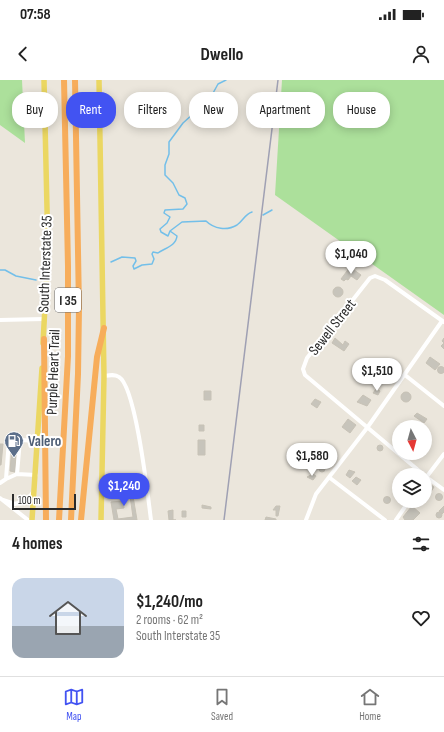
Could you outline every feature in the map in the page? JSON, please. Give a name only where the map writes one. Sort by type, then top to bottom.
[{"type":"highway","name":"Purple Heart Trail","points":[[59,520],[66,410],[68,325],[64,80]]},
{"type":"highway","name":"Purple Heart Trail","points":[[70,520],[77,402],[79,308],[75,80]]},
{"type":"highway","points":[[81,520],[97,357],[104,328]]},
{"type":"highway","points":[[44,339],[46,520]]},
{"type":"main road","name":"South Interstate 35","points":[[32,520],[36,475],[48,251],[44,80]]},
{"type":"main road","points":[[99,80],[104,328],[101,520]]},
{"type":"street","name":"Sewell Street","points":[[415,468],[304,375],[303,369],[307,358],[370,278],[375,276],[385,280],[443,321]]},
{"type":"street","points":[[0,320],[44,319]]},
{"type":"street","points":[[306,520],[312,501],[367,428],[443,321]]},
{"type":"street","points":[[104,376],[112,374],[120,377],[130,393],[144,467],[151,520]]},
{"type":"street","points":[[405,375],[444,406]]},
{"type":"street","points":[[6,479],[9,440],[38,441]]},
{"type":"street","points":[[17,474],[20,440]]},
{"type":"street","points":[[432,468],[444,454]]},
{"type":"street","points":[[0,483],[17,474],[36,475]]},
{"type":"street","points":[[330,478],[386,520]]},
{"type":"street","name":"Sewell Street","points":[[432,481],[444,490]]},
{"type":"street","points":[[1,499],[15,504],[27,500],[35,489]]},
{"type":"street","points":[[1,499],[28,520]]},
{"type":"street","points":[[396,520],[404,508]]},
{"type":"green space","points":[[0,80],[22,80],[23,92],[12,92],[12,128],[24,128],[25,143],[0,125]]},
{"type":"green space","points":[[282,80],[444,80],[444,315],[275,195],[279,128],[325,128],[325,92],[281,92]]},
{"type":"building","points":[[350,267],[361,275],[357,280],[351,276],[348,280],[346,279],[344,281],[341,279]]},
{"type":"building","points":[[336,287],[340,287],[343,292],[340,297],[336,297],[333,294],[333,290]]},
{"type":"building","points":[[335,338],[343,345],[345,341],[349,344],[344,351],[332,343]]},
{"type":"building","points":[[430,357],[440,364],[435,370],[426,363]]},
{"type":"building","points":[[441,366],[444,367],[444,373],[441,374],[438,373],[437,370],[438,367]]},
{"type":"building","points":[[376,389],[380,391],[378,395],[373,393]]},
{"type":"building","points":[[204,391],[211,391],[211,400],[204,400]]},
{"type":"building","points":[[406,392],[411,397],[406,402],[401,397]]},
{"type":"building","points":[[363,395],[371,400],[367,406],[357,402]]},
{"type":"building","points":[[315,399],[321,402],[317,408],[311,404]]},
{"type":"building","points":[[417,413],[427,419],[420,420],[414,416]]},
{"type":"building","points":[[348,419],[356,425],[350,433],[342,427]]},
{"type":"building","points":[[199,425],[204,425],[204,431],[199,431]]},
{"type":"building","points":[[198,440],[205,440],[205,455],[198,455]]},
{"type":"building","points":[[0,444],[3,444],[1,465],[0,465]]},
{"type":"building","name":"Valero","points":[[12,445],[17,445],[15,472],[10,471]]},
{"type":"building","points":[[380,445],[383,448],[380,451],[377,448]]},
{"type":"building","points":[[321,452],[324,455],[321,458],[318,455]]},
{"type":"building","points":[[322,466],[325,469],[322,472],[319,469]]},
{"type":"building","points":[[349,470],[355,472],[350,478],[346,475]]},
{"type":"building","points":[[313,474],[316,476],[313,480],[307,477]]},
{"type":"building","points":[[356,477],[361,480],[357,485],[352,481]]},
{"type":"building","points":[[132,490],[137,520],[114,520],[111,502],[123,501],[124,508],[116,509],[118,519],[133,517],[130,496],[125,497],[124,491]]},
{"type":"building","points":[[439,493],[442,494],[442,500],[439,501],[436,500],[435,497],[436,494]]},
{"type":"building","points":[[387,497],[390,500],[387,503],[384,500]]},
{"type":"building","points":[[202,505],[211,507],[211,509],[202,508]]},
{"type":"building","points":[[276,506],[280,506],[278,516],[276,516],[276,510],[273,510]]},
{"type":"building","points":[[444,506],[444,512],[442,514],[439,511]]},
{"type":"building","points":[[410,508],[414,508],[420,513],[413,520],[405,520],[403,517]]},
{"type":"building","points":[[173,510],[173,520],[169,520],[168,511]]},
{"type":"building","points":[[182,511],[186,511],[186,517],[182,517]]},
{"type":"building","points":[[439,512],[442,515],[439,518],[436,515]]},
{"type":"building","points":[[266,517],[276,519],[276,520],[265,520]]},
{"type":"waterway","points":[[170,231],[168,236],[161,232],[160,229],[167,223],[170,217],[164,213],[165,210],[183,209],[187,204],[185,198],[179,195],[173,183],[165,175],[165,165],[169,154],[169,142],[183,123],[204,104],[214,98],[212,95],[218,84],[226,80]]},
{"type":"waterway","points":[[263,215],[272,210]]},
{"type":"waterway","points":[[111,262],[122,257],[135,258],[136,261],[133,266],[134,269],[142,265],[152,264],[154,259],[152,254],[153,252],[158,253],[175,242],[177,236],[170,231],[182,222],[206,221],[213,226],[229,228],[237,225],[252,212]]},
{"type":"waterway","points":[[0,270],[5,270],[16,276],[36,280]]},
{"type":"railway","points":[[224,520],[278,80]]},
{"type":"place","name":"Valero","points":[[14,458]]}]
